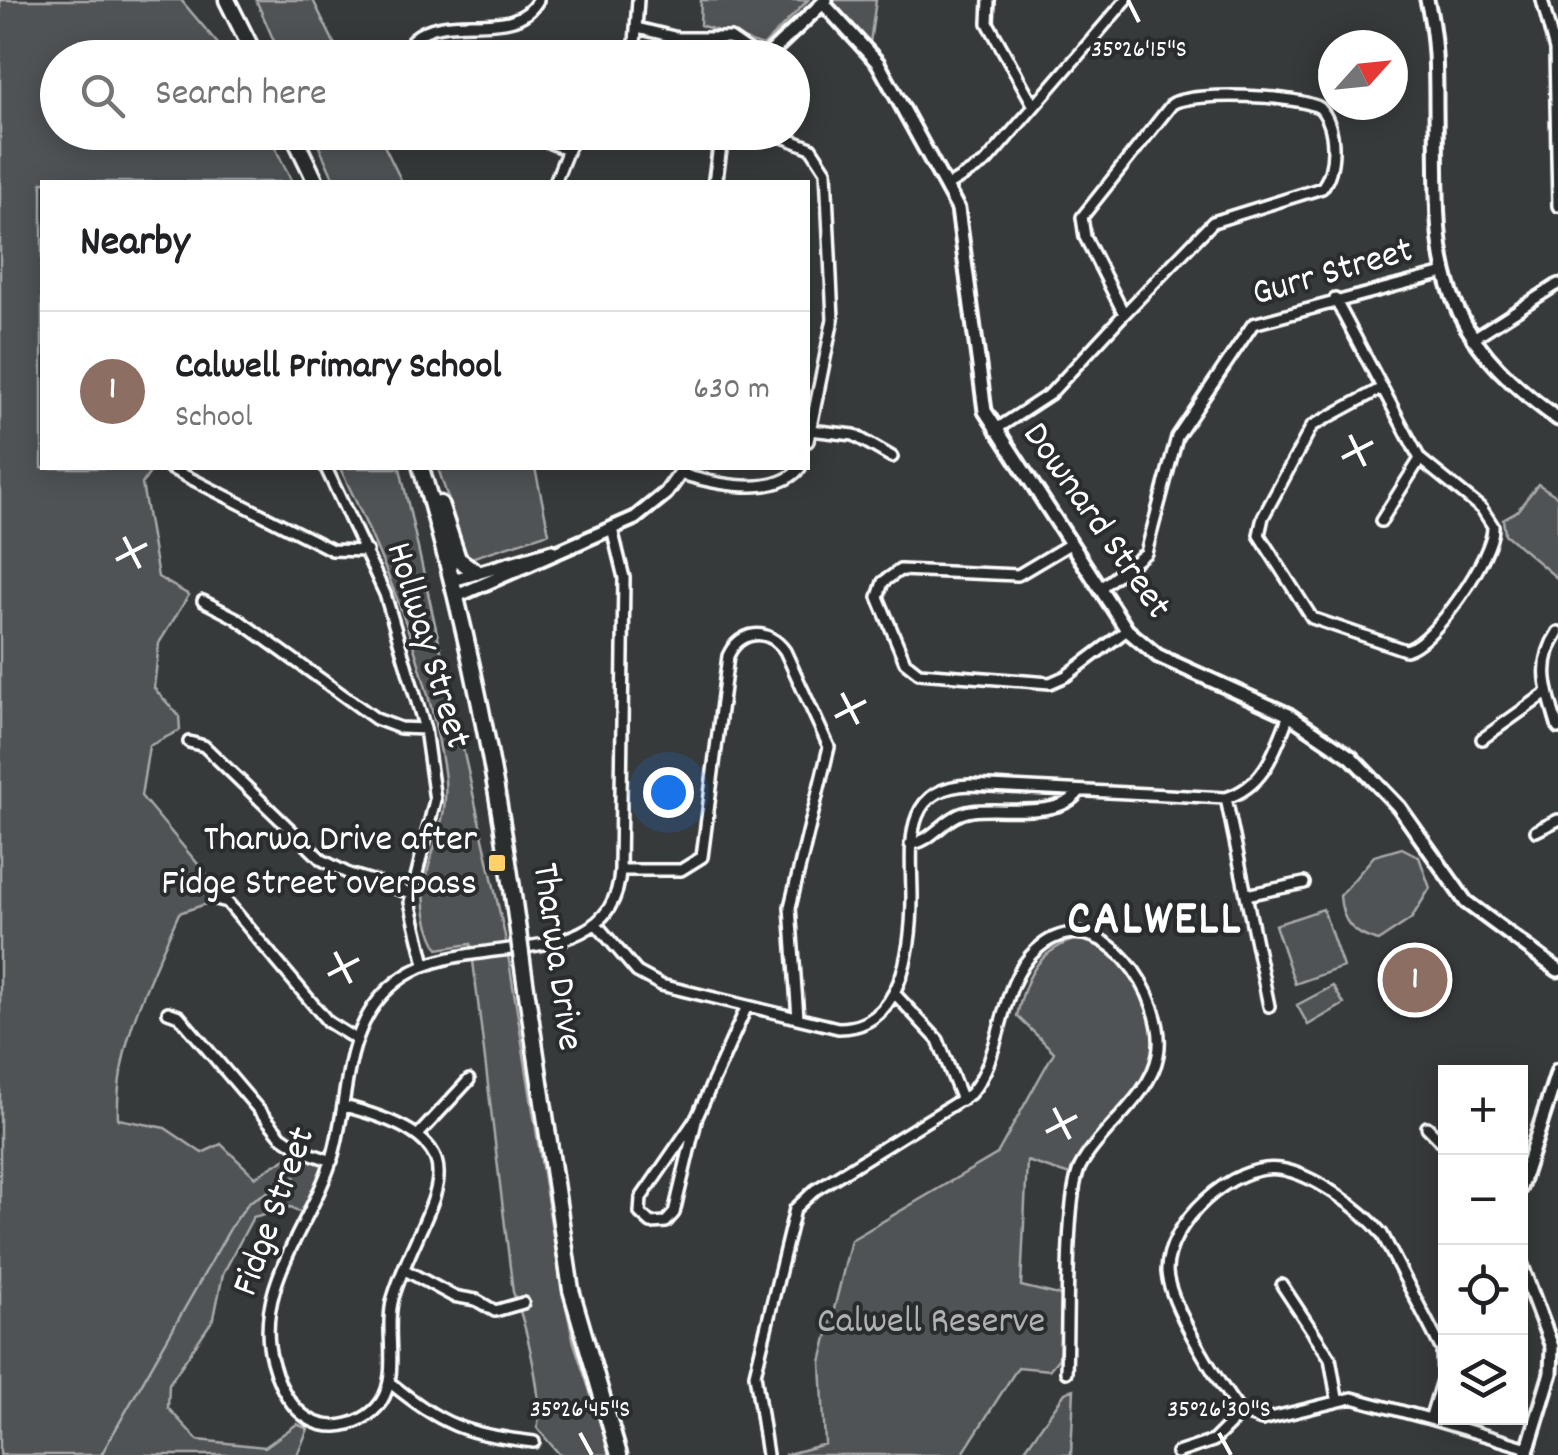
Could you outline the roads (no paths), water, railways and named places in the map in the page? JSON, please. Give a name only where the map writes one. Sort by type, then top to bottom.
[{"type":"main road","points":[[227,0],[247,40]]},
{"type":"main road","points":[[301,150],[315,180]]},
{"type":"main road","name":"Tharwa Drive","points":[[423,470],[457,596],[494,778],[571,1290],[619,1455]]},
{"type":"main road","points":[[426,483],[438,500],[458,559],[476,572]]},
{"type":"street","points":[[413,40],[428,28],[514,20],[529,13],[538,0]]},
{"type":"street","points":[[636,40],[638,0]]},
{"type":"street","points":[[990,0],[988,23],[1034,106]]},
{"type":"street","points":[[947,186],[986,162],[1126,0]]},
{"type":"street","points":[[1426,0],[1436,57],[1438,238],[1444,273],[1472,339],[1498,372],[1558,419]]},
{"type":"street","points":[[1542,0],[1555,50],[1558,206]]},
{"type":"street","points":[[782,40],[825,1]]},
{"type":"street","name":"Downard Street","points":[[825,1],[878,63],[947,186],[962,225],[979,393],[995,430],[1126,630],[1158,656],[1289,715],[1334,745],[1379,784],[1466,902],[1558,970]]},
{"type":"street","points":[[637,28],[678,38],[733,40]]},
{"type":"street","points":[[995,430],[1050,394],[1213,222],[1322,188],[1331,170],[1331,131],[1320,108],[1302,100],[1194,97],[1169,108],[1082,218],[1085,238],[1124,314]]},
{"type":"street","points":[[810,148],[826,170],[833,319],[810,430]]},
{"type":"street","points":[[555,180],[565,150]]},
{"type":"street","points":[[714,180],[719,150]]},
{"type":"street","name":"Gurr Street","points":[[1100,589],[1136,564],[1150,547],[1176,437],[1242,333],[1265,317],[1444,273]]},
{"type":"street","points":[[1472,339],[1558,284]]},
{"type":"street","points":[[1335,300],[1420,459],[1489,516],[1494,531],[1489,550],[1430,636],[1415,648],[1396,649],[1320,624],[1264,548],[1260,526],[1312,426],[1382,388]]},
{"type":"street","points":[[810,435],[854,436],[892,457]]},
{"type":"street","points":[[1381,521],[1420,459]]},
{"type":"street","points":[[174,470],[332,550],[368,551]]},
{"type":"street","name":"Hollway Street","points":[[327,470],[368,551],[401,638],[425,729],[435,800],[410,892],[411,919],[425,964]]},
{"type":"street","points":[[453,580],[612,529],[652,507],[682,471],[764,486],[782,483],[798,470]]},
{"type":"street","points":[[612,529],[624,578],[620,870],[615,901],[597,926],[648,980],[838,1028],[859,1026],[883,1012],[895,994],[911,917],[910,844],[920,810],[948,788],[1226,798],[1245,791],[1260,778],[1289,715]]},
{"type":"street","points":[[1070,544],[1018,574],[910,568],[890,574],[880,587],[878,602],[904,662],[924,675],[1050,683],[1066,676],[1126,630]]},
{"type":"street","points":[[457,596],[552,551]]},
{"type":"street","points":[[203,601],[232,615],[376,718],[400,728],[425,729]]},
{"type":"street","points":[[1558,632],[1545,658],[1548,692],[1558,728]]},
{"type":"street","points":[[620,870],[681,870],[702,857],[728,656],[744,637],[760,634],[774,639],[785,651],[830,748],[790,907],[798,1018]]},
{"type":"street","points":[[1482,739],[1548,692]]},
{"type":"street","points":[[189,742],[204,746],[322,860],[349,874],[410,892]]},
{"type":"street","points":[[910,844],[925,840],[960,813],[1062,806],[1080,792]]},
{"type":"street","points":[[1226,798],[1269,1006]]},
{"type":"street","points":[[1536,832],[1558,820]]},
{"type":"street","points":[[1246,895],[1304,883]]},
{"type":"street","points":[[216,899],[227,902],[328,1022],[356,1040]]},
{"type":"street","name":"Fidge Street","points":[[389,1382],[381,1402],[366,1417],[346,1425],[324,1425],[294,1408],[271,1360],[268,1327],[272,1293],[332,1161],[356,1040],[382,995],[425,964],[574,937],[597,926]]},
{"type":"street","points":[[767,1455],[754,1374],[792,1214],[815,1190],[962,1100],[982,1077],[1019,975],[1036,950],[1056,938],[1078,934],[1101,938],[1120,951],[1157,1024],[1159,1054],[1151,1074],[1076,1177],[1066,1372]]},
{"type":"street","points":[[895,994],[938,1040],[962,1100]]},
{"type":"street","points":[[697,1117],[674,1213],[666,1222],[651,1223],[640,1213],[641,1198],[697,1117],[747,1006]]},
{"type":"street","points":[[168,1012],[179,1016],[281,1136],[303,1151],[332,1161]]},
{"type":"street","points":[[1528,1163],[1558,1070]]},
{"type":"street","points":[[469,1080],[418,1135],[434,1160],[438,1189],[404,1270],[389,1319],[389,1382],[431,1416],[457,1429],[534,1442]]},
{"type":"street","name":"Fidge Street","points":[[344,1106],[394,1119],[418,1135]]},
{"type":"street","points":[[1428,1127],[1438,1138]]},
{"type":"street","points":[[1430,1418],[1442,1377],[1442,1350],[1382,1234],[1369,1220],[1306,1178],[1273,1168],[1242,1176],[1192,1212],[1176,1232],[1168,1256],[1173,1296],[1241,1413],[1262,1420],[1337,1398],[1368,1400],[1527,1452],[1555,1346],[1528,1280]]},
{"type":"street","points":[[404,1270],[453,1296],[476,1300],[495,1311],[523,1303]]},
{"type":"street","points":[[1282,1284],[1330,1358],[1337,1398]]},
{"type":"street","points":[[1176,1453],[1213,1440],[1241,1413]]},
{"type":"waterway","points":[[101,1455],[231,1227],[249,1202],[295,1177]]},
{"type":"place","name":"Tharwa Drive after Fidge Street overpass","points":[[497,863]]},
{"type":"place","name":"Calwell Primary School","points":[[1415,980]]},
{"type":"district","name":"CALWELL","points":[[1155,922]]},
{"type":"park label","name":"Calwell Reserve","points":[[931,1323]]}]
